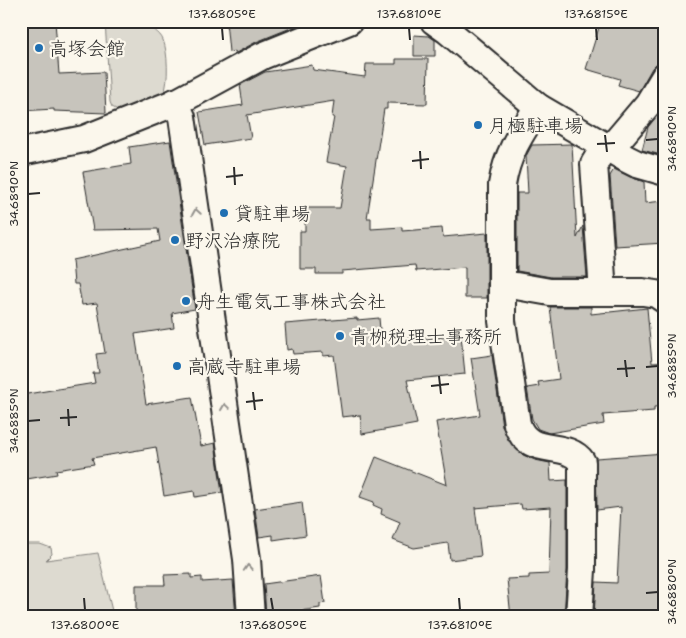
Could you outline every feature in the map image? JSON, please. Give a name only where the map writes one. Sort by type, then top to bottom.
[{"type":"street","points":[[21,152],[84,139],[175,102],[262,56],[349,21]]},
{"type":"street","points":[[434,21],[538,107],[637,164],[665,172]]},
{"type":"street","points":[[603,292],[594,164],[648,104],[665,76]]},
{"type":"street","points":[[175,102],[182,117],[247,559],[250,617]]},
{"type":"street","points":[[538,107],[512,148],[504,172],[502,185],[502,321],[520,434],[527,441],[578,456],[582,462],[582,570],[579,617]]},
{"type":"street","points":[[502,286],[516,286],[550,292],[643,292],[656,294],[665,300]]},
{"type":"shaded area","points":[[105,21],[148,21],[151,27],[160,35],[165,45],[167,59],[167,82],[164,93],[125,110],[118,110],[112,107],[110,102]]},
{"type":"shaded area","points":[[21,533],[23,541],[27,544],[40,544],[51,548],[52,554],[46,560],[98,553],[113,615],[106,617],[21,617]]},
{"type":"building","name":"高塚会館","points":[[55,21],[59,74],[104,72],[106,113],[54,111],[54,109],[21,111],[21,23]]},
{"type":"building","points":[[226,21],[308,21],[256,42],[236,53],[235,51],[229,52]]},
{"type":"building","points":[[601,21],[665,21],[665,61],[657,63],[652,68],[639,91],[618,85],[620,79],[586,69]]},
{"type":"building","points":[[414,35],[429,36],[435,40],[435,56],[414,56]]},
{"type":"building","points":[[396,59],[428,59],[427,104],[387,103],[387,109],[384,109],[367,218],[371,218],[371,229],[402,227],[402,231],[442,228],[443,237],[487,233],[487,298],[465,298],[465,267],[416,271],[415,265],[342,271],[342,274],[316,274],[316,269],[300,269],[300,231],[305,231],[305,208],[340,208],[347,166],[326,162],[334,117],[332,117],[334,101],[247,115],[251,138],[205,145],[199,112],[243,105],[240,85],[265,72],[312,65],[313,70],[365,77],[366,64],[396,64]]},
{"type":"building","points":[[665,105],[665,156],[642,150],[648,127]]},
{"type":"building","points":[[170,141],[195,309],[172,313],[174,328],[135,334],[146,404],[192,397],[201,446],[215,443],[222,493],[195,497],[194,491],[164,496],[156,447],[92,458],[94,464],[56,470],[57,474],[21,480],[21,395],[95,383],[93,373],[99,373],[96,354],[105,353],[97,303],[82,305],[78,284],[74,284],[72,260],[160,241],[158,229],[93,230],[83,172],[131,164],[129,147]]},
{"type":"building","points":[[572,144],[577,238],[583,226],[587,277],[551,277],[517,271],[517,193],[528,193],[526,156],[532,145]]},
{"type":"building","points":[[614,169],[644,182],[645,203],[663,201],[665,243],[615,246],[610,176]]},
{"type":"building","points":[[550,307],[591,307],[591,314],[647,308],[652,363],[665,362],[665,406],[654,407],[654,411],[603,415],[604,424],[549,433],[538,429],[532,419],[527,388],[539,386],[538,382],[559,379]]},
{"type":"building","points":[[357,318],[357,320],[379,318],[381,341],[425,336],[425,339],[461,335],[465,374],[407,380],[417,424],[362,434],[360,415],[342,417],[334,355],[323,356],[323,352],[293,354],[292,349],[287,350],[285,324]]},
{"type":"building","points":[[492,355],[502,426],[509,441],[523,455],[550,463],[551,481],[567,480],[567,570],[564,617],[511,617],[507,579],[529,578],[529,575],[549,574],[551,507],[522,509],[521,504],[475,508],[481,556],[450,560],[448,543],[414,548],[393,540],[400,522],[381,514],[382,509],[373,505],[374,502],[360,497],[376,457],[447,485],[436,422],[480,415],[471,358]]},
{"type":"building","points":[[665,453],[665,617],[594,617],[596,582],[617,583],[621,507],[597,510],[596,458]]},
{"type":"building","points":[[302,502],[306,535],[273,540],[273,535],[259,537],[255,509]]},
{"type":"building","points":[[191,574],[191,578],[202,577],[202,582],[233,580],[236,617],[136,617],[136,585],[165,585],[164,575]]},
{"type":"building","points":[[321,576],[325,603],[320,604],[320,608],[266,616],[264,584]]},
{"type":"place","name":"高塚会館","points":[[39,48]]},
{"type":"place","name":"月極駐車場","points":[[478,125]]},
{"type":"place","name":"貸駐車場","points":[[224,213]]},
{"type":"place","name":"野沢治療院","points":[[175,240]]},
{"type":"place","name":"舟生電気工事株式会社","points":[[186,301]]},
{"type":"place","name":"青栁税理士事務所","points":[[340,336]]},
{"type":"place","name":"高蔵寺駐車場","points":[[177,366]]}]
